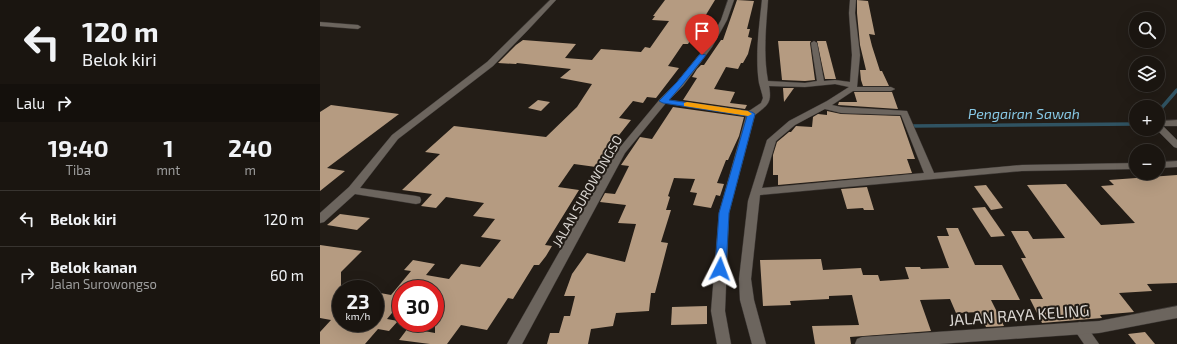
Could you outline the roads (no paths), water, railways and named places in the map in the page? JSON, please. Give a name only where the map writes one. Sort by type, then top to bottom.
[{"type":"street","points":[[320,219],[353,190],[395,137],[490,64],[553,0]]},
{"type":"street","name":"JALAN SUROWONGSO","points":[[514,344],[621,152],[663,101],[680,84],[710,46],[724,20],[731,0]]},
{"type":"street","points":[[724,344],[718,312],[724,213],[752,114],[766,101],[768,83],[762,70],[762,32],[765,0]]},
{"type":"street","points":[[759,344],[747,300],[745,279],[753,201],[772,140],[792,123],[822,106],[850,86],[856,55],[852,13],[853,0]]},
{"type":"street","points":[[320,24],[358,27]]},
{"type":"street","points":[[814,43],[821,84]]},
{"type":"street","points":[[768,83],[796,85],[835,82],[850,86],[891,89]]},
{"type":"street","points":[[663,101],[752,114]]},
{"type":"street","points":[[822,106],[841,110],[904,113],[931,177]]},
{"type":"street","points":[[1165,124],[1177,123]]},
{"type":"street","points":[[1165,132],[1177,145]]},
{"type":"street","points":[[1165,165],[1177,164]]},
{"type":"street","points":[[756,192],[1022,168],[1129,166]]},
{"type":"street","points":[[353,190],[416,200]]},
{"type":"street","name":"JALAN RAYA KELING","points":[[862,344],[894,340],[1099,327],[1176,314]]},
{"type":"street","points":[[1080,328],[1092,344]]},
{"type":"waterway","name":"Pengairan Sawah","points":[[1165,104],[1177,90]]},
{"type":"waterway","name":"Pengairan Sawah","points":[[912,126],[1129,124]]}]
